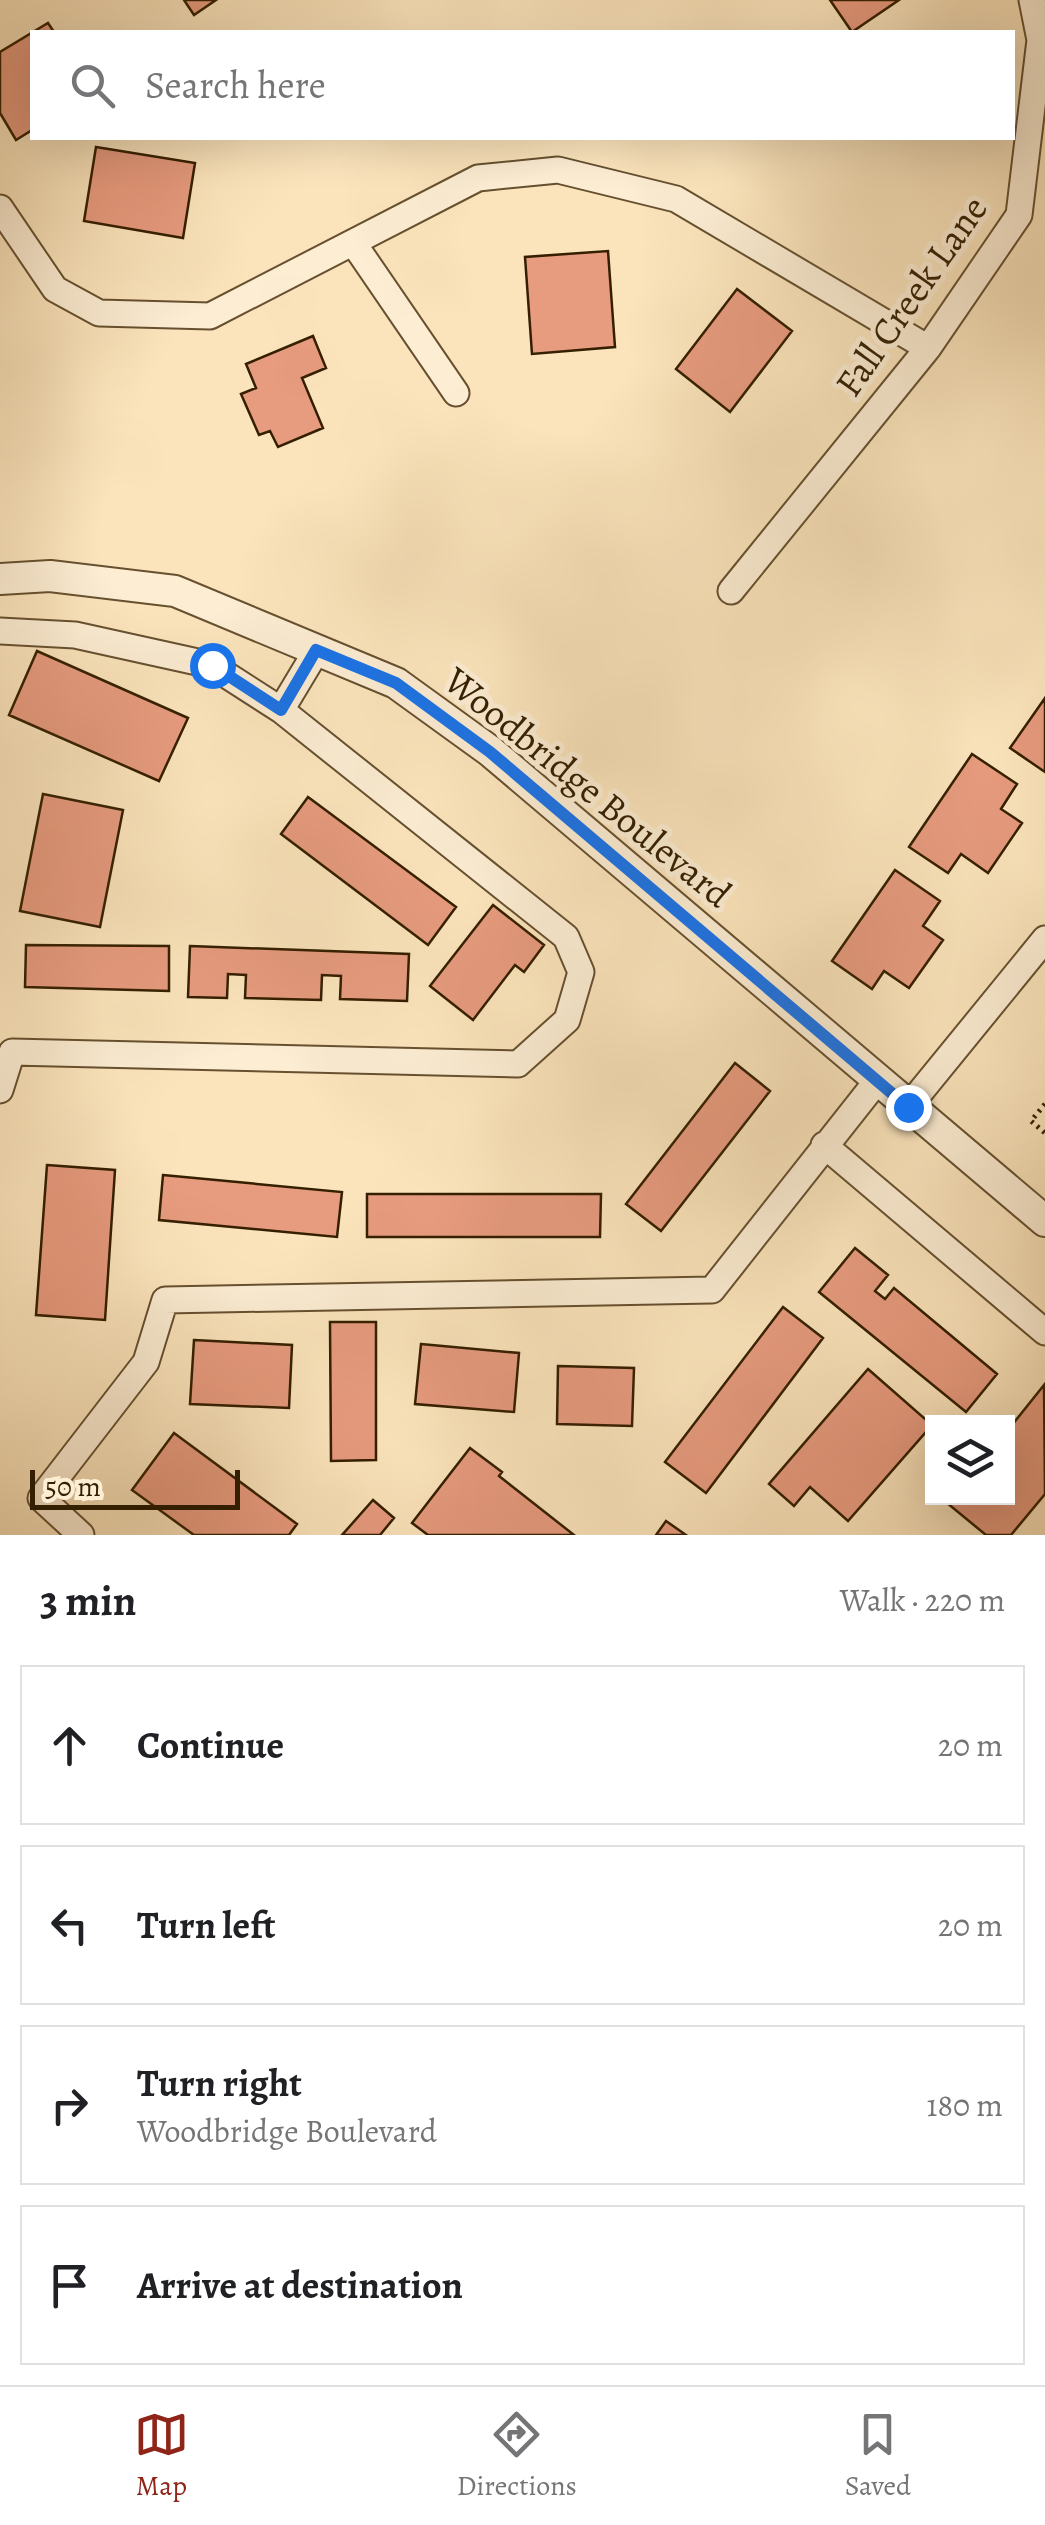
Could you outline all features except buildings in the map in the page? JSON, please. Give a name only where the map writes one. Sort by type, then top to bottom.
[{"type":"street","name":"Fall Creek Lane","points":[[731,591],[928,348],[1019,215],[1040,40],[1032,0]]},
{"type":"street","points":[[0,208],[55,289],[98,313],[210,316],[478,178],[558,170],[676,199],[928,348]]},
{"type":"street","points":[[354,244],[456,393]]},
{"type":"street","name":"Woodbridge Boulevard","points":[[0,579],[50,576],[175,592],[396,683],[490,752],[1045,1221]]},
{"type":"street","points":[[0,631],[75,635],[212,665],[281,710],[566,938],[582,972],[567,1020],[518,1064],[12,1052],[0,1090]]},
{"type":"street","points":[[281,710],[316,650]]},
{"type":"street","points":[[908,1107],[1045,939]]},
{"type":"street","points":[[81,1535],[42,1498],[146,1362],[164,1300],[712,1290],[877,1081]]},
{"type":"street","points":[[824,1145],[1045,1332]]},
{"type":"path","points":[[1045,1104],[1031,1121],[1045,1132]]},
{"type":"route","points":[[212,665],[281,710],[316,650],[396,683],[490,752],[908,1107]]}]
